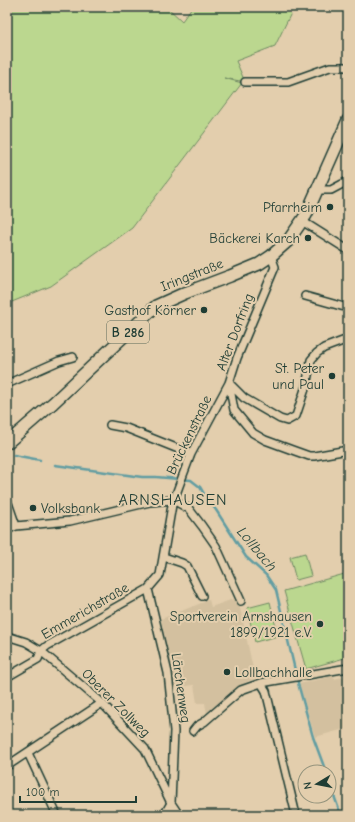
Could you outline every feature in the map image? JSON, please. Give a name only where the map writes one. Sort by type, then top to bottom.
[{"type":"main road","name":"B 286","points":[[302,221],[318,190],[348,120]]},
{"type":"main road","name":"Iringstraße","points":[[7,443],[53,403],[156,306],[259,264],[288,241],[302,221]]},
{"type":"street","points":[[245,82],[288,82],[330,67],[348,67]]},
{"type":"street","points":[[318,190],[331,190],[348,181]]},
{"type":"street","points":[[302,221],[348,249]]},
{"type":"street","name":"Alter Dorfring","points":[[271,256],[274,267],[229,383],[234,410],[253,433],[265,440],[309,456],[348,450]]},
{"type":"street","points":[[305,296],[348,308]]},
{"type":"street","points":[[229,383],[244,398],[280,419],[287,421],[296,416],[306,386],[311,360],[324,348],[348,339]]},
{"type":"street","points":[[7,384],[59,361],[73,357]]},
{"type":"street","name":"Brückenstraße","points":[[173,500],[191,454],[229,383]]},
{"type":"street","points":[[110,425],[126,428],[191,454]]},
{"type":"street","points":[[7,500],[16,526]]},
{"type":"street","points":[[7,530],[16,526],[70,521],[150,502],[173,500],[189,509],[216,546],[241,601]]},
{"type":"street","name":"Emmerichstraße","points":[[7,677],[38,659],[41,651],[47,646],[148,589],[160,575],[173,500]]},
{"type":"street","points":[[164,557],[182,562],[187,566],[202,596]]},
{"type":"street","name":"Lärchenweg","points":[[148,589],[168,672],[174,738],[171,804],[164,815]]},
{"type":"street","name":"Oberer Zollweg","points":[[7,636],[26,642],[41,651],[102,703],[145,750],[171,804],[178,815]]},
{"type":"street","points":[[193,731],[197,726],[204,722],[241,690],[261,683],[348,668]]},
{"type":"street","points":[[261,683],[266,691],[296,815]]},
{"type":"street","points":[[7,766],[102,703]]},
{"type":"street","points":[[28,753],[57,815]]},
{"type":"shaded area","points":[[236,598],[240,608],[255,678],[242,684],[207,714],[205,703],[197,703],[194,685],[174,688],[170,660],[161,619],[209,600],[211,607]]},
{"type":"shaded area","points":[[333,676],[334,679],[348,676],[348,728],[315,737],[299,684]]},
{"type":"green space","points":[[7,7],[167,7],[182,21],[192,7],[294,7],[275,46],[236,61],[245,82],[224,78],[242,83],[132,228],[51,286],[7,304]]},
{"type":"green space","points":[[305,553],[311,576],[296,580],[290,557]]},
{"type":"green space","name":"Sportverein Arnshausen 1899/1921 e.V.","points":[[348,573],[348,657],[306,669],[284,591]]},
{"type":"green space","points":[[270,602],[278,636],[255,642],[247,608]]},
{"type":"waterway","name":"Lollbach","points":[[14,455],[40,460]]},
{"type":"waterway","name":"Lollbach","points":[[55,465],[142,477],[191,480],[200,487],[246,557],[266,575],[276,590],[299,687],[313,737],[323,764]]},
{"type":"waterway","name":"Lollbach","points":[[337,804],[341,815]]},
{"type":"place","name":"Pfarrheim","points":[[330,207]]},
{"type":"place","name":"Bäckerei Karch","points":[[308,238]]},
{"type":"place","name":"Gasthof Körner","points":[[204,310]]},
{"type":"place","name":"St. Peter und Paul","points":[[332,376]]},
{"type":"place","name":"Volksbank","points":[[33,508]]},
{"type":"place","name":"Sportverein Arnshausen 1899/1921 e.V.","points":[[320,624]]},
{"type":"place","name":"Lollbachhalle","points":[[227,672]]},
{"type":"district","name":"ARNSHAUSEN","points":[[173,500]]}]
